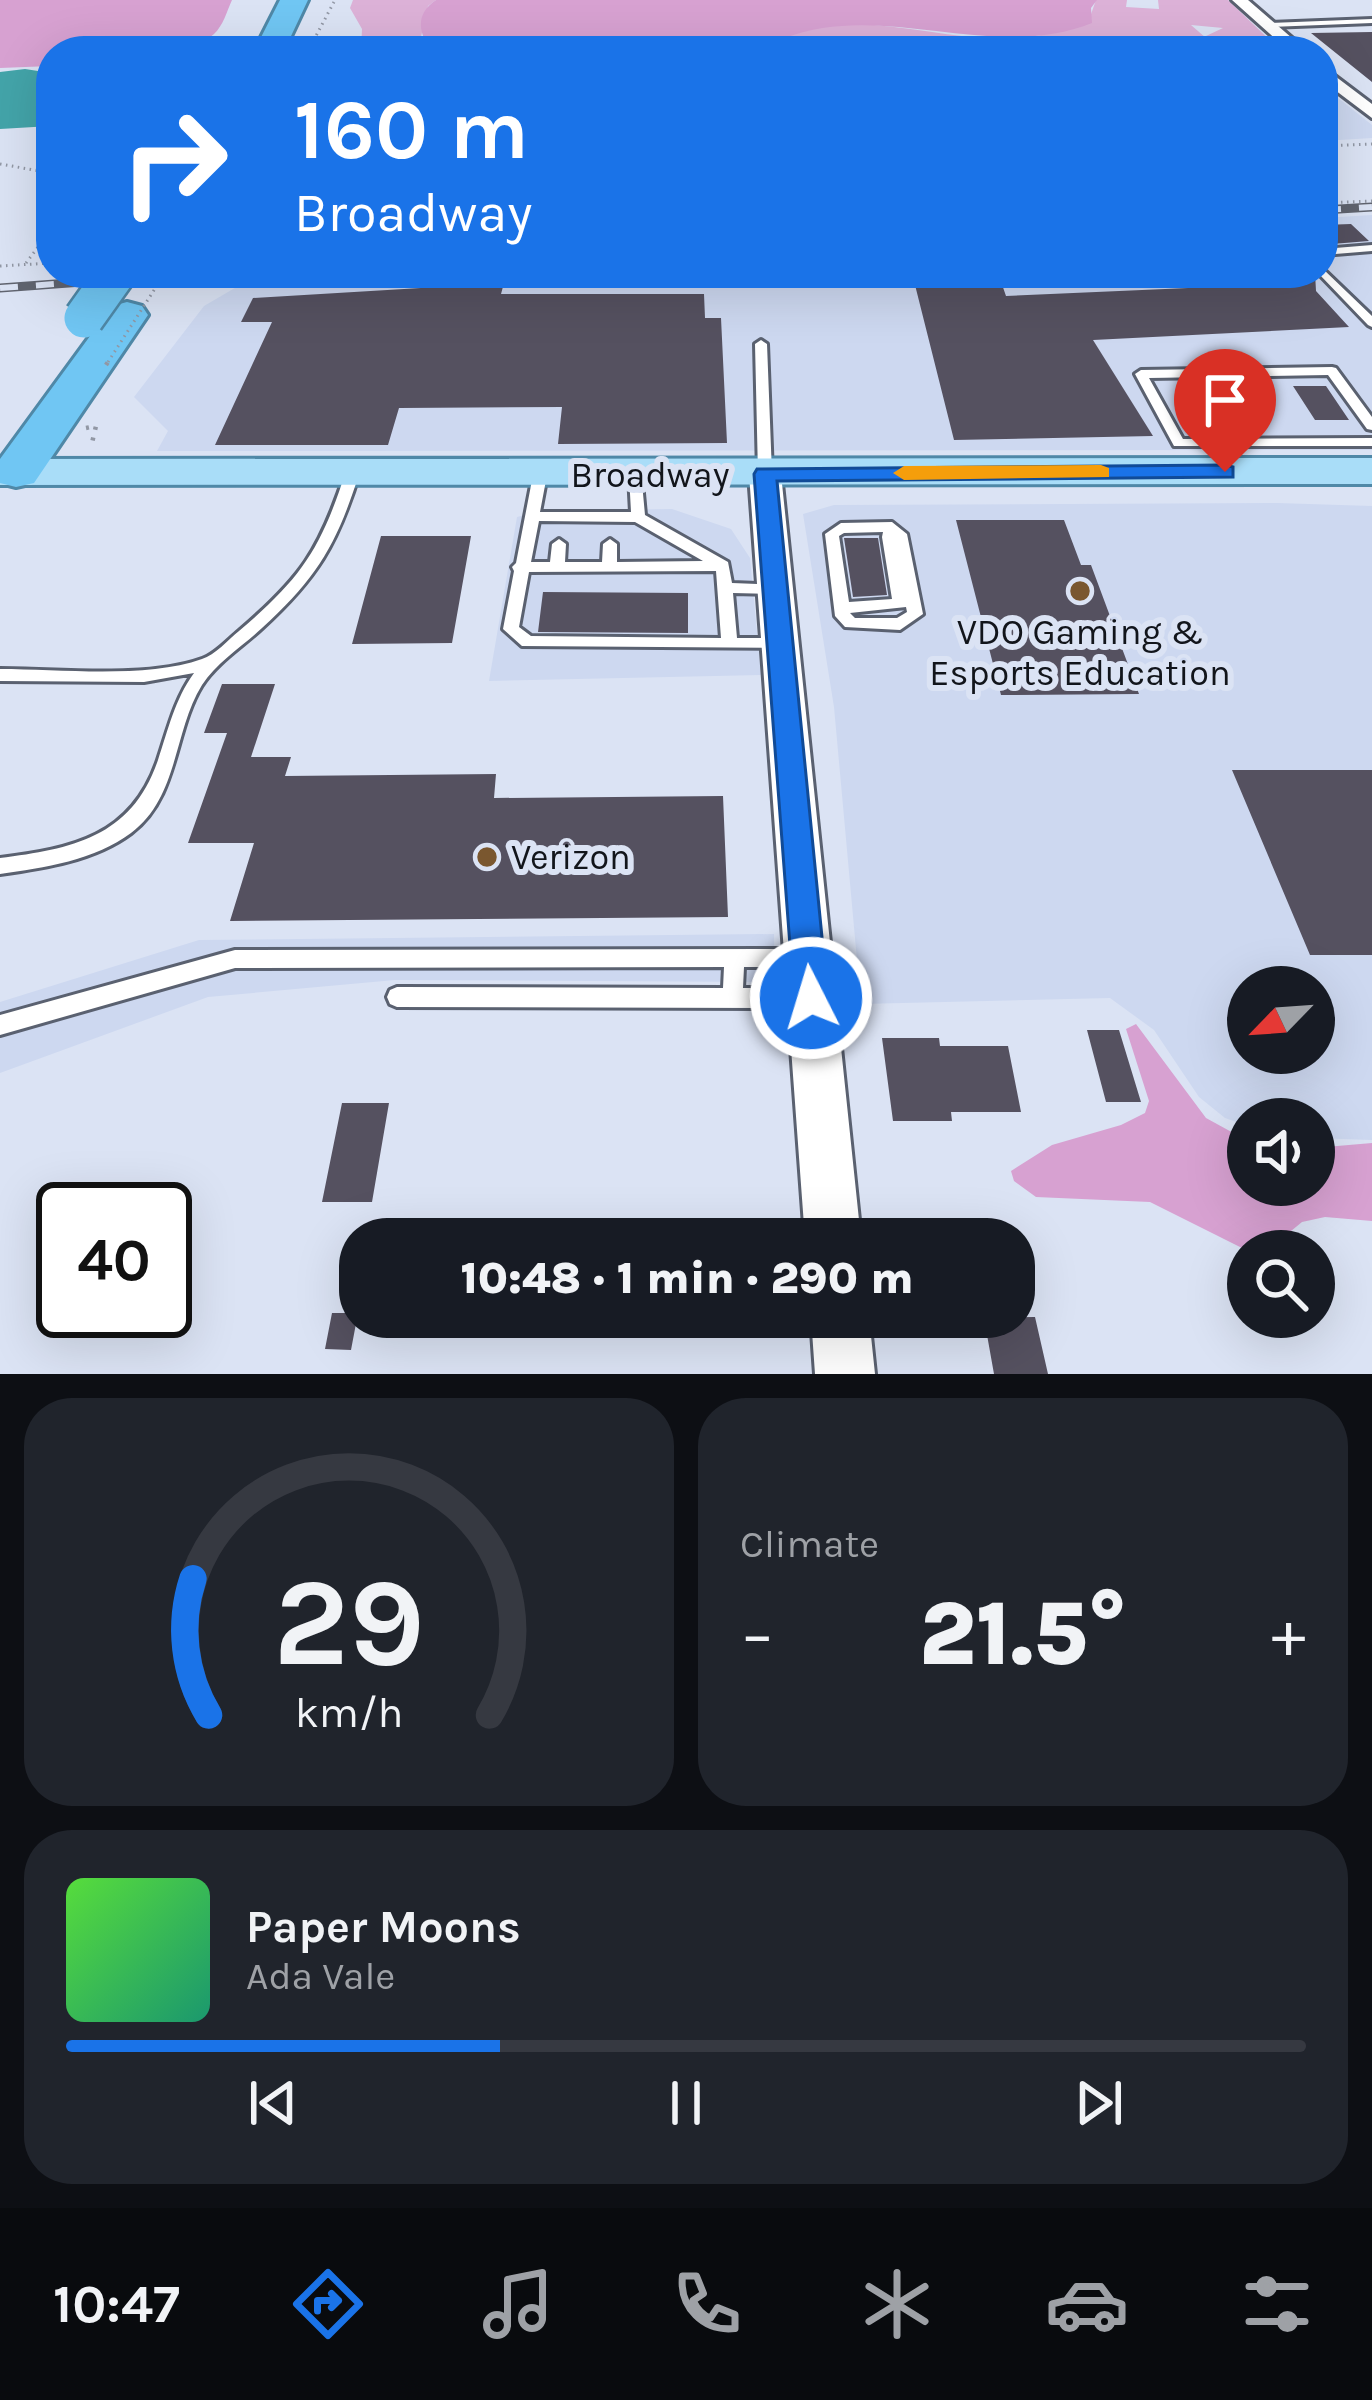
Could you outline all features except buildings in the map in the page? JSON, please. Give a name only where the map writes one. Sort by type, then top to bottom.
[{"type":"highway","points":[[278,36],[299,6]]},
{"type":"highway","points":[[292,36],[299,6]]},
{"type":"highway","points":[[5,460],[109,302]]},
{"type":"main road","name":"Broadway","points":[[5,460],[352,475],[535,496],[637,496],[765,474],[1260,457],[1372,471]]},
{"type":"street","points":[[1239,0],[1281,36]]},
{"type":"street","points":[[1338,85],[1372,113]]},
{"type":"street","points":[[765,474],[831,1218]]},
{"type":"street","points":[[842,1338],[845,1374]]},
{"type":"lane","points":[[1268,25],[1372,21]]},
{"type":"lane","points":[[1338,251],[1372,248]]},
{"type":"lane","points":[[1338,287],[1372,322]]},
{"type":"lane","points":[[760,344],[765,474]]},
{"type":"lane","points":[[1372,426],[1332,370],[1141,374],[1180,443],[1260,457],[1372,442]]},
{"type":"lane","points":[[0,866],[83,847],[138,816],[157,782],[192,689],[220,657],[290,595],[324,554],[352,475]]},
{"type":"lane","points":[[535,496],[562,521],[611,521],[637,496],[723,566],[729,643]]},
{"type":"lane","points":[[535,496],[519,567],[511,629],[516,638],[528,642],[780,644]]},
{"type":"lane","points":[[892,526],[889,538],[900,604],[842,608],[832,532],[844,527],[892,526]]},
{"type":"lane","points":[[557,567],[559,544]]},
{"type":"lane","points":[[609,567],[610,544]]},
{"type":"lane","points":[[519,567],[723,566]]},
{"type":"lane","points":[[724,587],[775,589]]},
{"type":"lane","points":[[0,674],[164,675],[220,657]]},
{"type":"lane","points":[[0,1025],[235,959],[734,958],[810,978]]},
{"type":"lane","points":[[733,998],[734,958]]},
{"type":"lane","points":[[397,997],[733,998],[810,978]]},
{"type":"path","points":[[316,36],[334,0]]},
{"type":"path","points":[[1338,145],[1372,144]]},
{"type":"path","points":[[0,164],[36,170]]},
{"type":"path","points":[[1338,202],[1372,201]]},
{"type":"path","points":[[26,263],[36,250]]},
{"type":"path","points":[[0,266],[36,263]]},
{"type":"path","points":[[106,365],[155,288]]},
{"type":"shaded area","points":[[0,0],[232,0],[210,36],[36,36],[36,67],[0,68]]},
{"type":"shaded area","points":[[353,0],[436,0],[428,6],[421,36],[362,36],[350,8]]},
{"type":"shaded area","points":[[436,0],[1097,0],[1091,8],[1092,23],[1029,36],[860,25],[792,36],[424,36],[425,11]]},
{"type":"shaded area","points":[[1096,0],[1127,0],[1126,7],[1159,9],[1158,0],[1228,0],[1265,36],[1206,36],[1223,28],[1191,25],[1204,36],[1029,36],[1052,33],[1090,17]]},
{"type":"shaded area","points":[[882,26],[964,36],[790,36],[816,28]]},
{"type":"shaded area","points":[[36,71],[36,127],[0,129],[0,72]]},
{"type":"shaded area","points":[[1338,98],[1372,125],[1372,138],[1338,140]]},
{"type":"shaded area","points":[[1372,215],[1372,450],[157,451],[168,431],[134,397],[204,306],[235,288],[1338,288],[1338,217]]},
{"type":"shaded area","points":[[834,505],[1372,506],[1372,1140],[1335,1139],[1335,1098],[1227,1098],[1225,1118],[1199,1097],[1154,1030],[1110,998],[861,1004],[834,707],[803,514]]},
{"type":"shaded area","points":[[672,509],[731,529],[750,558],[761,675],[489,681],[517,517],[539,511]]},
{"type":"shaded area","points":[[774,934],[775,982],[395,980],[208,997],[0,1073],[0,1002],[199,940]]},
{"type":"shaded area","points":[[1136,1024],[1206,1118],[1227,1130],[1227,1206],[1335,1206],[1335,1146],[1372,1143],[1372,1221],[1325,1217],[1302,1222],[1292,1230],[1227,1230],[1227,1240],[1150,1202],[1036,1197],[1014,1181],[1011,1171],[1052,1145],[1145,1113],[1149,1101],[1126,1029]]},
{"type":"railway","points":[[1338,209],[1372,207]]},
{"type":"railway","points":[[0,288],[36,285]]},
{"type":"slow traffic","points":[[904,473],[1101,472]]},
{"type":"place","name":"VDO Gaming & Esports Education","points":[[1080,591]]},
{"type":"place","name":"Verizon","points":[[487,857]]},
{"type":"route","points":[[811,998],[765,474],[1225,472]]}]
